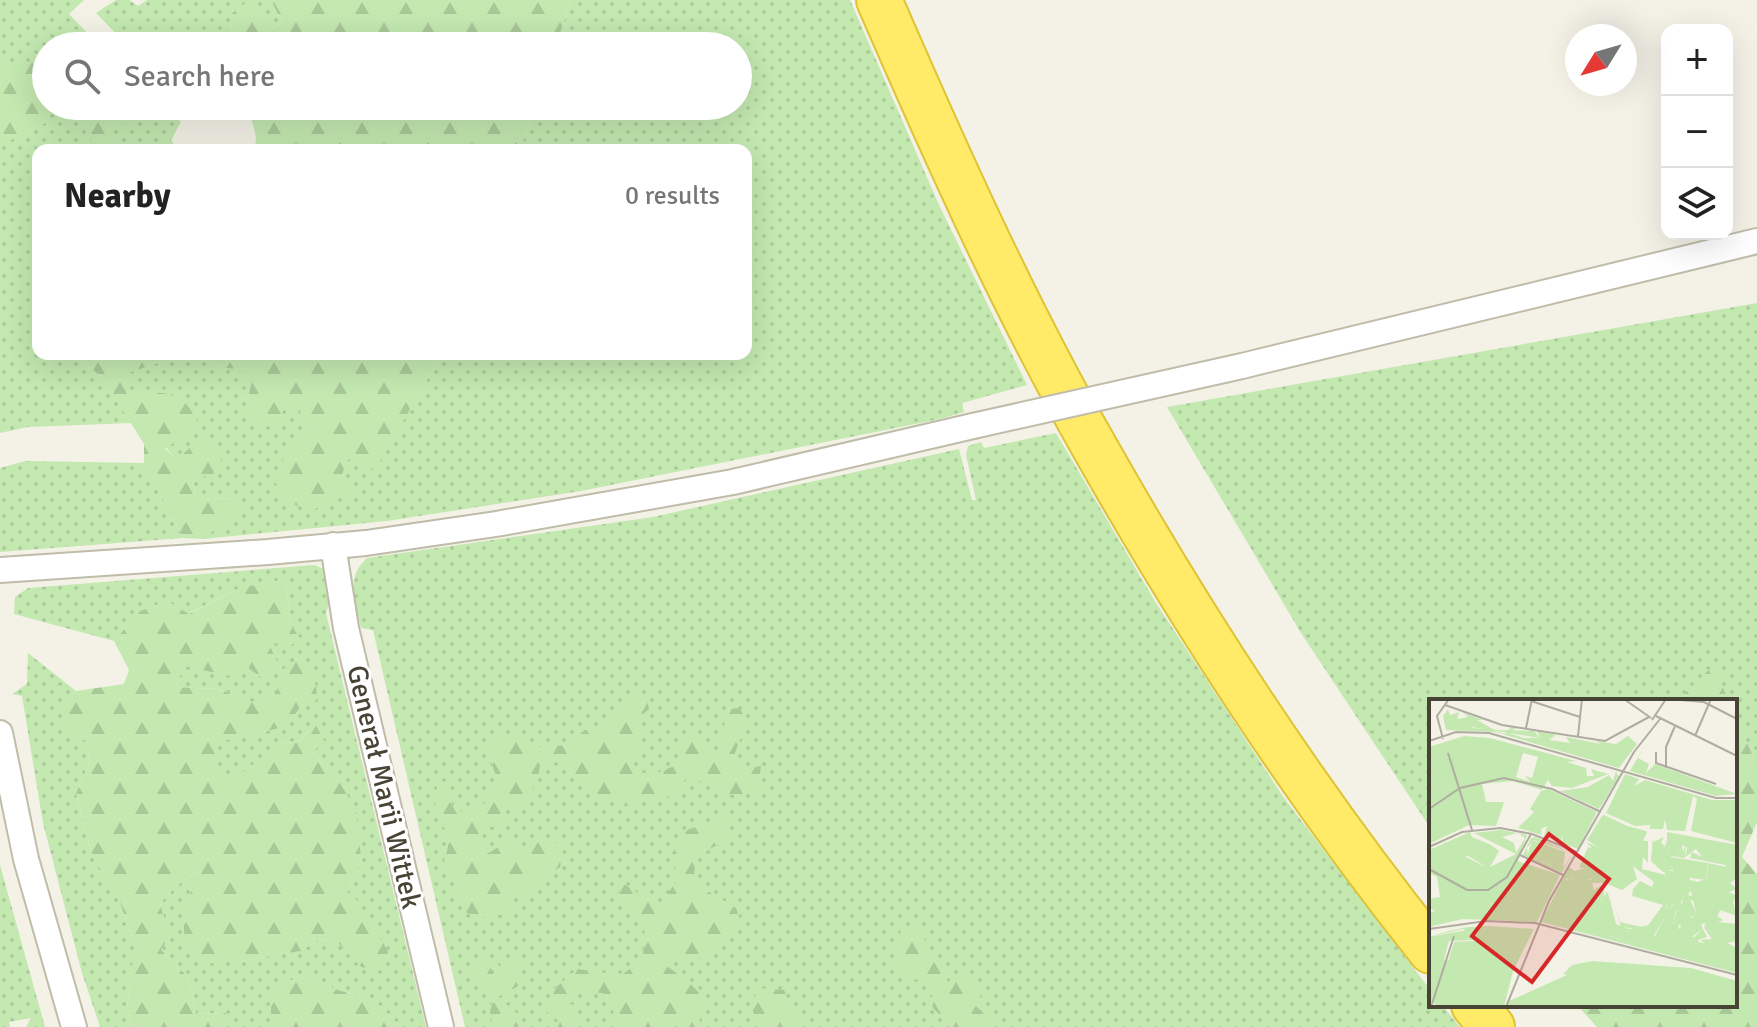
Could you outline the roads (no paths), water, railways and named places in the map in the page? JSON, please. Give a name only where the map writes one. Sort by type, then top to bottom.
[{"type":"highway","points":[[879,0],[963,190],[1093,446],[1224,663],[1371,875],[1429,948]]},
{"type":"highway","points":[[1476,1007],[1492,1027]]},
{"type":"street","points":[[0,570],[333,545],[496,524],[733,482],[1242,366],[1757,241]]},
{"type":"street","name":"Generał Marii Wittek","points":[[333,545],[346,628],[441,1027]]},
{"type":"street","points":[[0,733],[26,859],[74,1027]]}]
